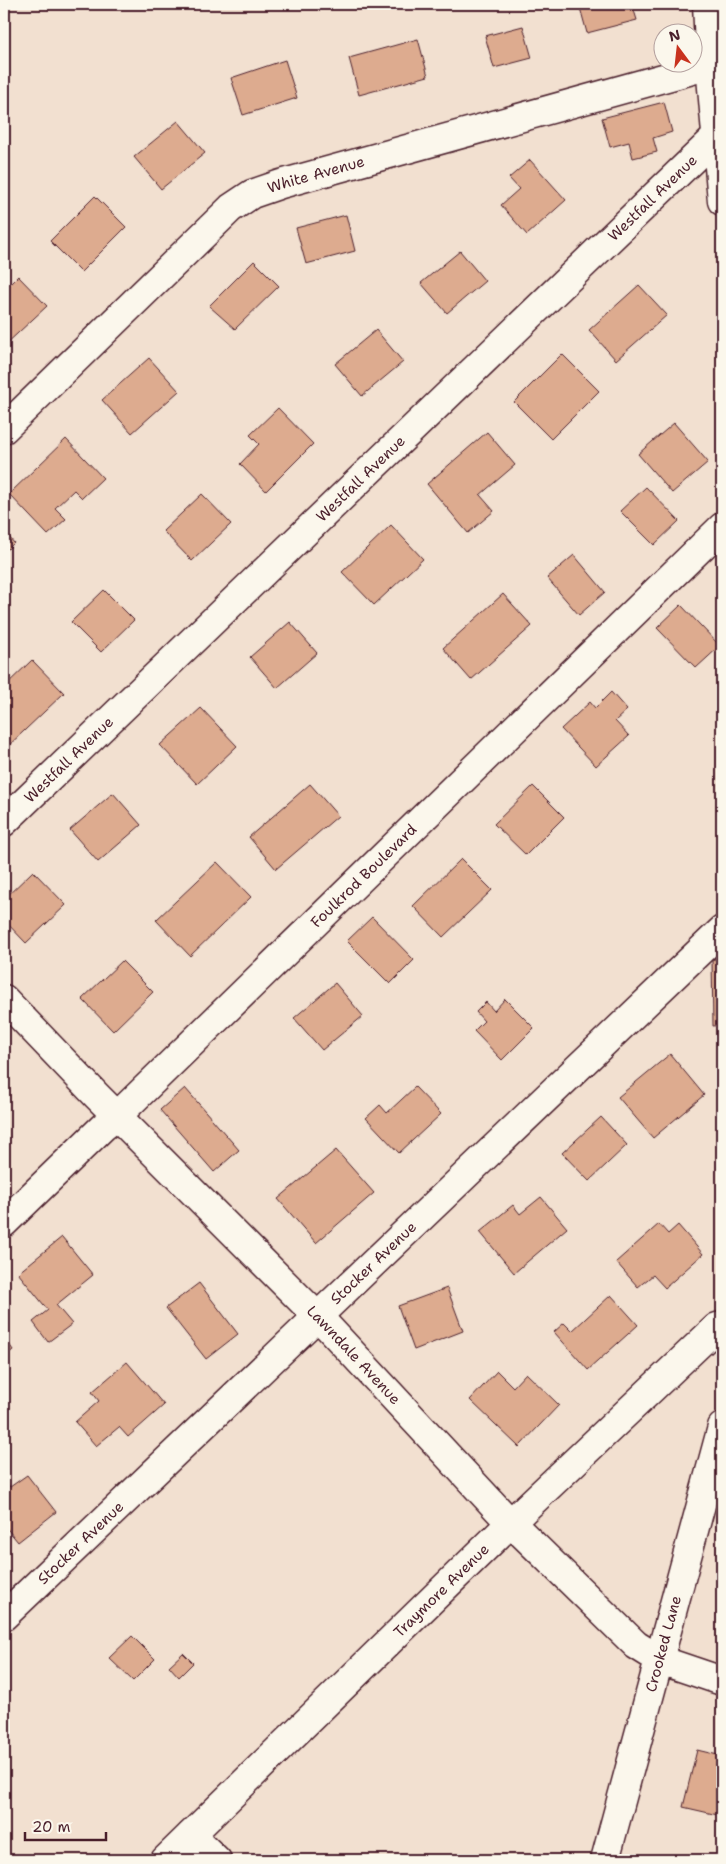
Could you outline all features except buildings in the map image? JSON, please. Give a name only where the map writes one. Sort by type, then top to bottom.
[{"type":"street","points":[[707,4],[710,65],[722,201]]},
{"type":"street","name":"White Avenue","points":[[4,429],[232,208],[252,194],[281,184],[710,65]]},
{"type":"street","name":"Westfall Avenue","points":[[4,822],[717,136]]},
{"type":"street","name":"Foulkrod Boulevard","points":[[4,1223],[103,1127],[117,1116],[722,527]]},
{"type":"street","name":"Stocker Avenue","points":[[4,1616],[722,930]]},
{"type":"street","name":"Lawndale Avenue","points":[[4,998],[117,1116],[317,1316],[512,1523],[636,1645],[660,1660],[722,1681]]},
{"type":"street","name":"Traymore Avenue","points":[[165,1860],[512,1523],[717,1327],[722,1326]]},
{"type":"street","name":"Crooked Lane","points":[[605,1860],[722,1427]]},
{"type":"street","points":[[191,1835],[217,1860]]}]
